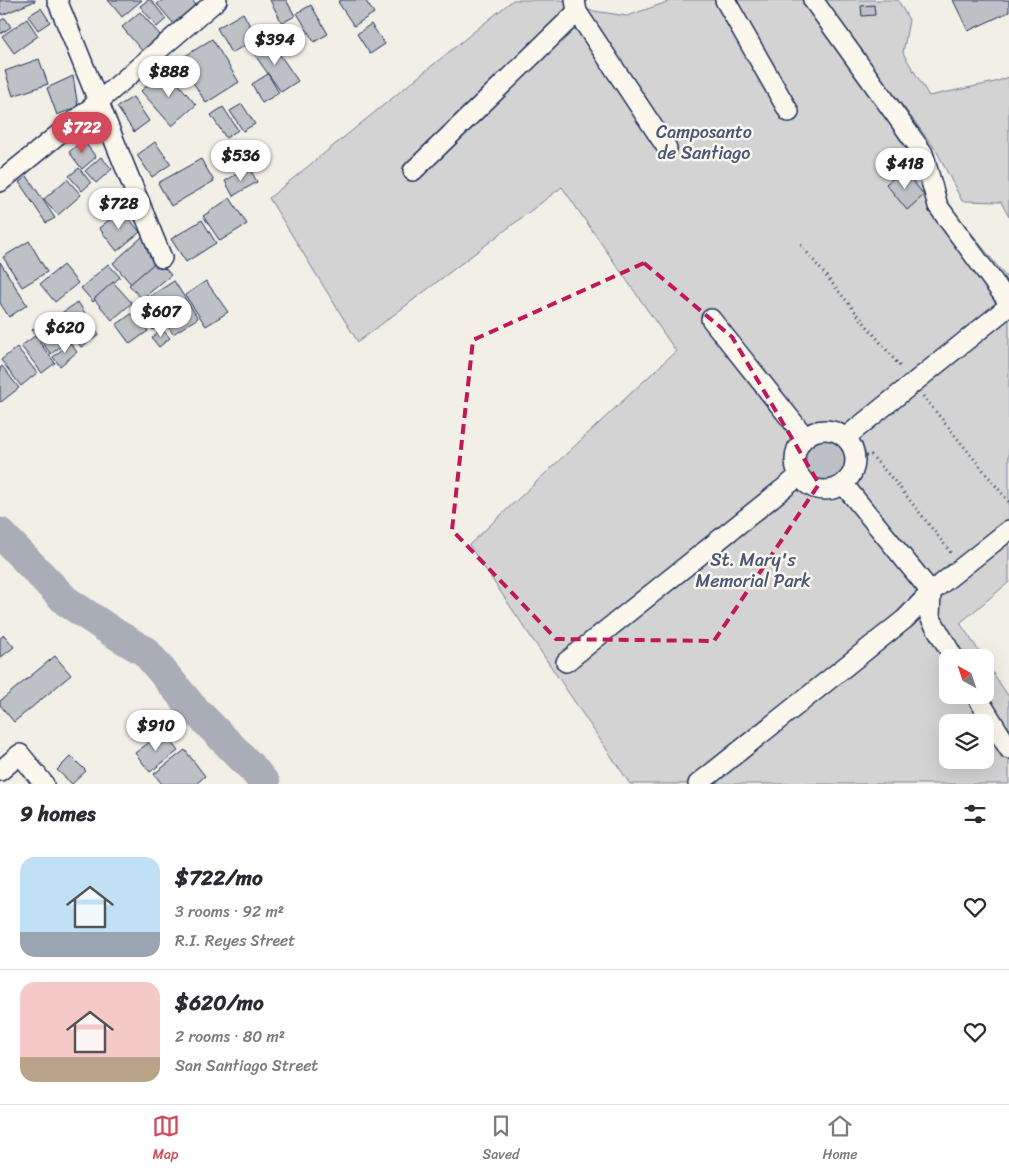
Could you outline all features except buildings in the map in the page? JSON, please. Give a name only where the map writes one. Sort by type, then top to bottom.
[{"type":"street","points":[[57,0],[162,258]]},
{"type":"street","points":[[0,182],[98,102],[217,0]]},
{"type":"street","points":[[725,0],[789,112]]},
{"type":"street","points":[[813,0],[923,153],[938,206],[1009,305],[846,437]]},
{"type":"street","points":[[413,171],[576,6],[667,148]]},
{"type":"street","points":[[711,320],[805,437]]},
{"type":"street","points":[[818,430],[833,430],[846,437],[853,446],[856,458],[853,473],[844,485],[828,491],[811,488],[799,476],[794,463],[797,448],[805,437],[818,430]]},
{"type":"street","points":[[566,662],[799,476]]},
{"type":"street","points":[[844,485],[931,592],[930,617],[949,649]]},
{"type":"street","points":[[698,784],[905,619],[931,592],[1009,530]]},
{"type":"street","points":[[982,704],[1009,749]]},
{"type":"street","points":[[0,771],[20,754],[44,784]]},
{"type":"path","points":[[856,458],[872,455],[962,567]]},
{"type":"highlighted area","points":[[644,263],[732,337],[819,484],[714,641],[556,639],[452,530],[473,340]]},
{"type":"green space","name":"St. Mary's Memorial Park","points":[[513,0],[562,0],[581,9],[627,16],[673,0],[807,0],[910,155],[1006,277],[1009,271],[1009,582],[960,623],[978,649],[939,649],[939,704],[994,704],[994,674],[1009,697],[1009,784],[630,784],[469,545],[676,351],[562,187],[358,342],[269,198]]},
{"type":"green space","points":[[823,0],[898,0],[909,20],[903,53],[929,96],[995,82],[1009,77],[1009,217],[1001,202],[962,201],[936,150]]},
{"type":"waterway","points":[[0,533],[66,601],[146,652],[190,705],[254,770],[265,784]]},
{"type":"park label","name":"Camposanto de Santiago","points":[[704,142]]}]
